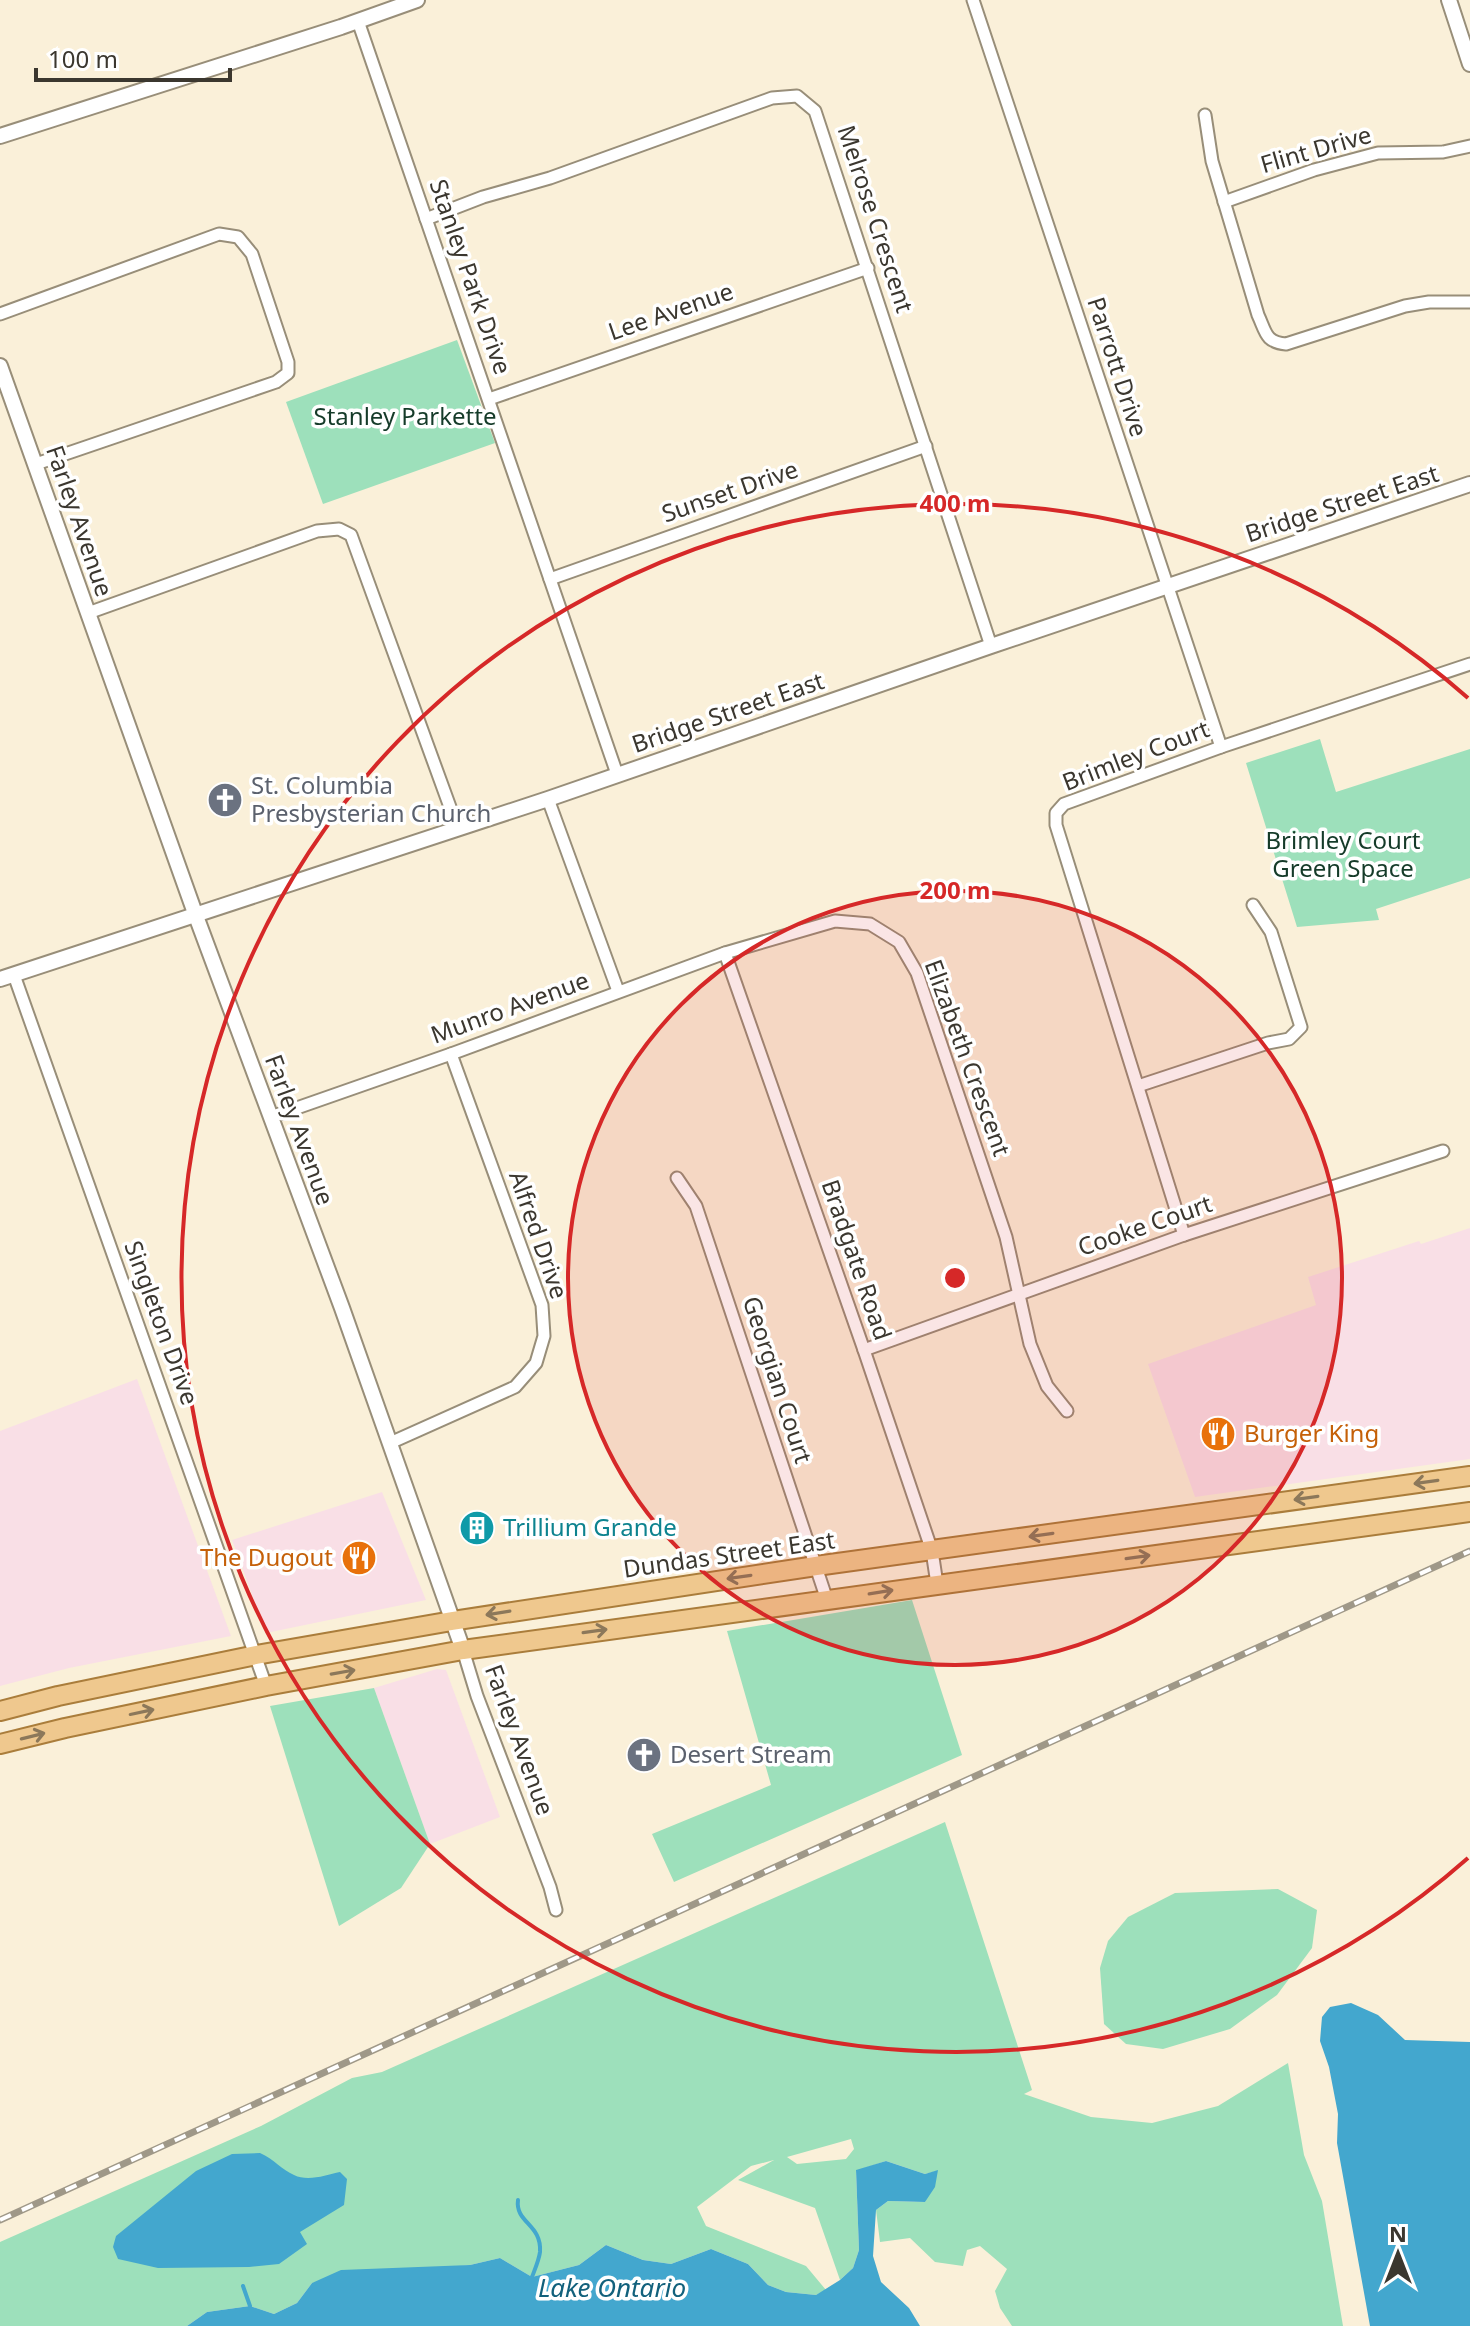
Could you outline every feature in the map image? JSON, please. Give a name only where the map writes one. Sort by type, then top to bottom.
[{"type":"main road","name":"Dundas Street East","points":[[0,1711],[256,1655],[544,1606],[1470,1476]]},
{"type":"main road","points":[[1383,1488],[1390,1522]]},
{"type":"main road","points":[[1202,1512],[1210,1547]]},
{"type":"main road","points":[[0,1744],[266,1686],[463,1650],[1470,1512]]},
{"type":"main road","points":[[544,1606],[549,1637]]},
{"type":"street","points":[[0,136],[417,0]]},
{"type":"street","name":"Parrott Drive","points":[[973,0],[1221,747]]},
{"type":"street","points":[[1449,0],[1470,64]]},
{"type":"street","name":"Stanley Park Drive","points":[[358,21],[617,774]]},
{"type":"street","name":"Melrose Crescent","points":[[426,219],[772,98],[797,96],[815,111],[991,646]]},
{"type":"street","points":[[1205,115],[1207,137],[1224,202],[1258,315],[1268,338],[1286,344],[1405,306],[1429,302],[1470,302]]},
{"type":"street","name":"Flint Drive","points":[[1224,202],[1314,170],[1378,153],[1443,152],[1470,146]]},
{"type":"street","points":[[0,314],[219,234],[238,237],[252,254],[288,362],[288,373],[276,382],[36,464]]},
{"type":"street","name":"Lee Avenue","points":[[489,399],[868,268]]},
{"type":"street","name":"Farley Avenue","points":[[0,366],[556,1910]]},
{"type":"street","name":"Sunset Drive","points":[[550,579],[926,446]]},
{"type":"street","name":"Bridge Street East","points":[[7,977],[548,799],[1470,484]]},
{"type":"street","points":[[88,613],[317,531],[339,529],[351,535],[458,829]]},
{"type":"street","name":"Brimley Court","points":[[1184,1235],[1056,825],[1056,813],[1064,804],[1221,747],[1470,664]]},
{"type":"street","name":"Munro Avenue","points":[[271,1117],[618,991],[548,799]]},
{"type":"street","points":[[1138,1086],[1268,1043],[1289,1039],[1301,1027],[1271,932],[1253,905]]},
{"type":"street","name":"Elizabeth Crescent","points":[[618,991],[725,953],[835,921],[870,924],[899,942],[917,973],[932,1011],[1006,1237],[1040,1373],[1067,1411]]},
{"type":"street","name":"Bradgate Road","points":[[725,953],[932,1551],[937,1584]]},
{"type":"street","name":"Singleton Drive","points":[[7,977],[266,1686]]},
{"type":"street","name":"Alfred Drive","points":[[390,1443],[515,1387],[536,1363],[544,1336],[542,1305],[451,1054]]},
{"type":"street","name":"Cooke Court","points":[[864,1350],[1184,1235],[1443,1151]]},
{"type":"street","name":"Georgian Court","points":[[677,1178],[696,1206],[827,1600]]},
{"type":"shaded area","points":[[1470,1228],[1470,1459],[1195,1497],[1148,1364],[1316,1305],[1308,1277]]},
{"type":"shaded area","points":[[137,1379],[231,1636],[69,1668],[0,1686],[0,1431]]},
{"type":"shaded area","points":[[382,1492],[426,1600],[266,1633],[232,1540]]},
{"type":"shaded area","points":[[437,1669],[446,1670],[500,1817],[430,1844],[374,1688]]},
{"type":"green space","name":"Stanley Parkette","points":[[457,340],[495,443],[323,504],[286,402]]},
{"type":"green space","name":"Brimley Court Green Space","points":[[1320,739],[1336,792],[1470,749],[1470,878],[1376,909],[1379,920],[1297,927],[1246,763]]},
{"type":"green space","points":[[912,1600],[962,1755],[674,1882],[652,1834],[771,1785],[727,1631]]},
{"type":"green space","points":[[374,1688],[430,1844],[401,1888],[339,1926],[270,1706]]},
{"type":"green space","points":[[945,1822],[1032,2090],[1024,2094],[1091,2117],[1152,2123],[1218,2106],[1288,2063],[1304,2155],[1322,2201],[1343,2326],[1012,2326],[1000,2308],[995,2291],[1007,2269],[980,2246],[967,2250],[963,2266],[935,2262],[910,2238],[880,2242],[876,2210],[888,2201],[925,2202],[937,2171],[925,2174],[886,2161],[856,2171],[859,2250],[853,2268],[840,2280],[815,2208],[738,2180],[774,2160],[751,2166],[697,2207],[706,2226],[806,2266],[826,2290],[816,2295],[786,2292],[768,2285],[748,2264],[711,2249],[671,2264],[643,2260],[606,2245],[579,2265],[532,2277],[500,2258],[470,2265],[312,2283],[297,2303],[274,2314],[250,2306],[207,2312],[187,2326],[0,2326],[0,2242],[261,2126],[352,2078],[382,2072]],"holes":[[[851,2139],[854,2149],[846,2159],[797,2164],[787,2157]]]},
{"type":"green space","points":[[1278,1889],[1317,1910],[1312,1948],[1277,1995],[1230,2029],[1163,2049],[1126,2044],[1104,2024],[1100,1968],[1108,1941],[1128,1917],[1175,1893]]},
{"type":"water","points":[[1351,2003],[1378,2015],[1405,2040],[1470,2042],[1470,2326],[1370,2326],[1337,2143],[1338,2114],[1329,2067],[1320,2041],[1322,2017],[1330,2007]]},
{"type":"water","points":[[260,2153],[299,2177],[340,2172],[347,2179],[344,2205],[300,2232],[307,2244],[279,2264],[249,2267],[158,2268],[118,2259],[113,2247],[116,2236],[196,2171],[232,2154]]},
{"type":"water","name":"Lake Ontario","points":[[886,2161],[925,2174],[938,2170],[935,2187],[925,2202],[888,2201],[876,2210],[873,2256],[881,2282],[909,2308],[920,2326],[187,2326],[207,2312],[250,2306],[274,2314],[297,2303],[312,2283],[341,2270],[470,2265],[500,2258],[532,2277],[579,2265],[606,2245],[643,2260],[671,2264],[711,2249],[748,2264],[768,2285],[786,2292],[816,2295],[853,2268],[859,2250],[856,2170]]},
{"type":"waterway","points":[[518,2200],[520,2214],[540,2243],[532,2277]]},
{"type":"waterway","points":[[243,2286],[250,2306]]},
{"type":"railway","points":[[0,2220],[1470,1551]]},
{"type":"place","name":"St. Columbia Presbysterian Church","points":[[225,800]]},
{"type":"place","name":"Burger King","points":[[1218,1434]]},
{"type":"place","name":"Trillium Grande","points":[[477,1528]]},
{"type":"place","name":"The Dugout","points":[[359,1558]]},
{"type":"place","name":"Desert Stream","points":[[644,1755]]}]
